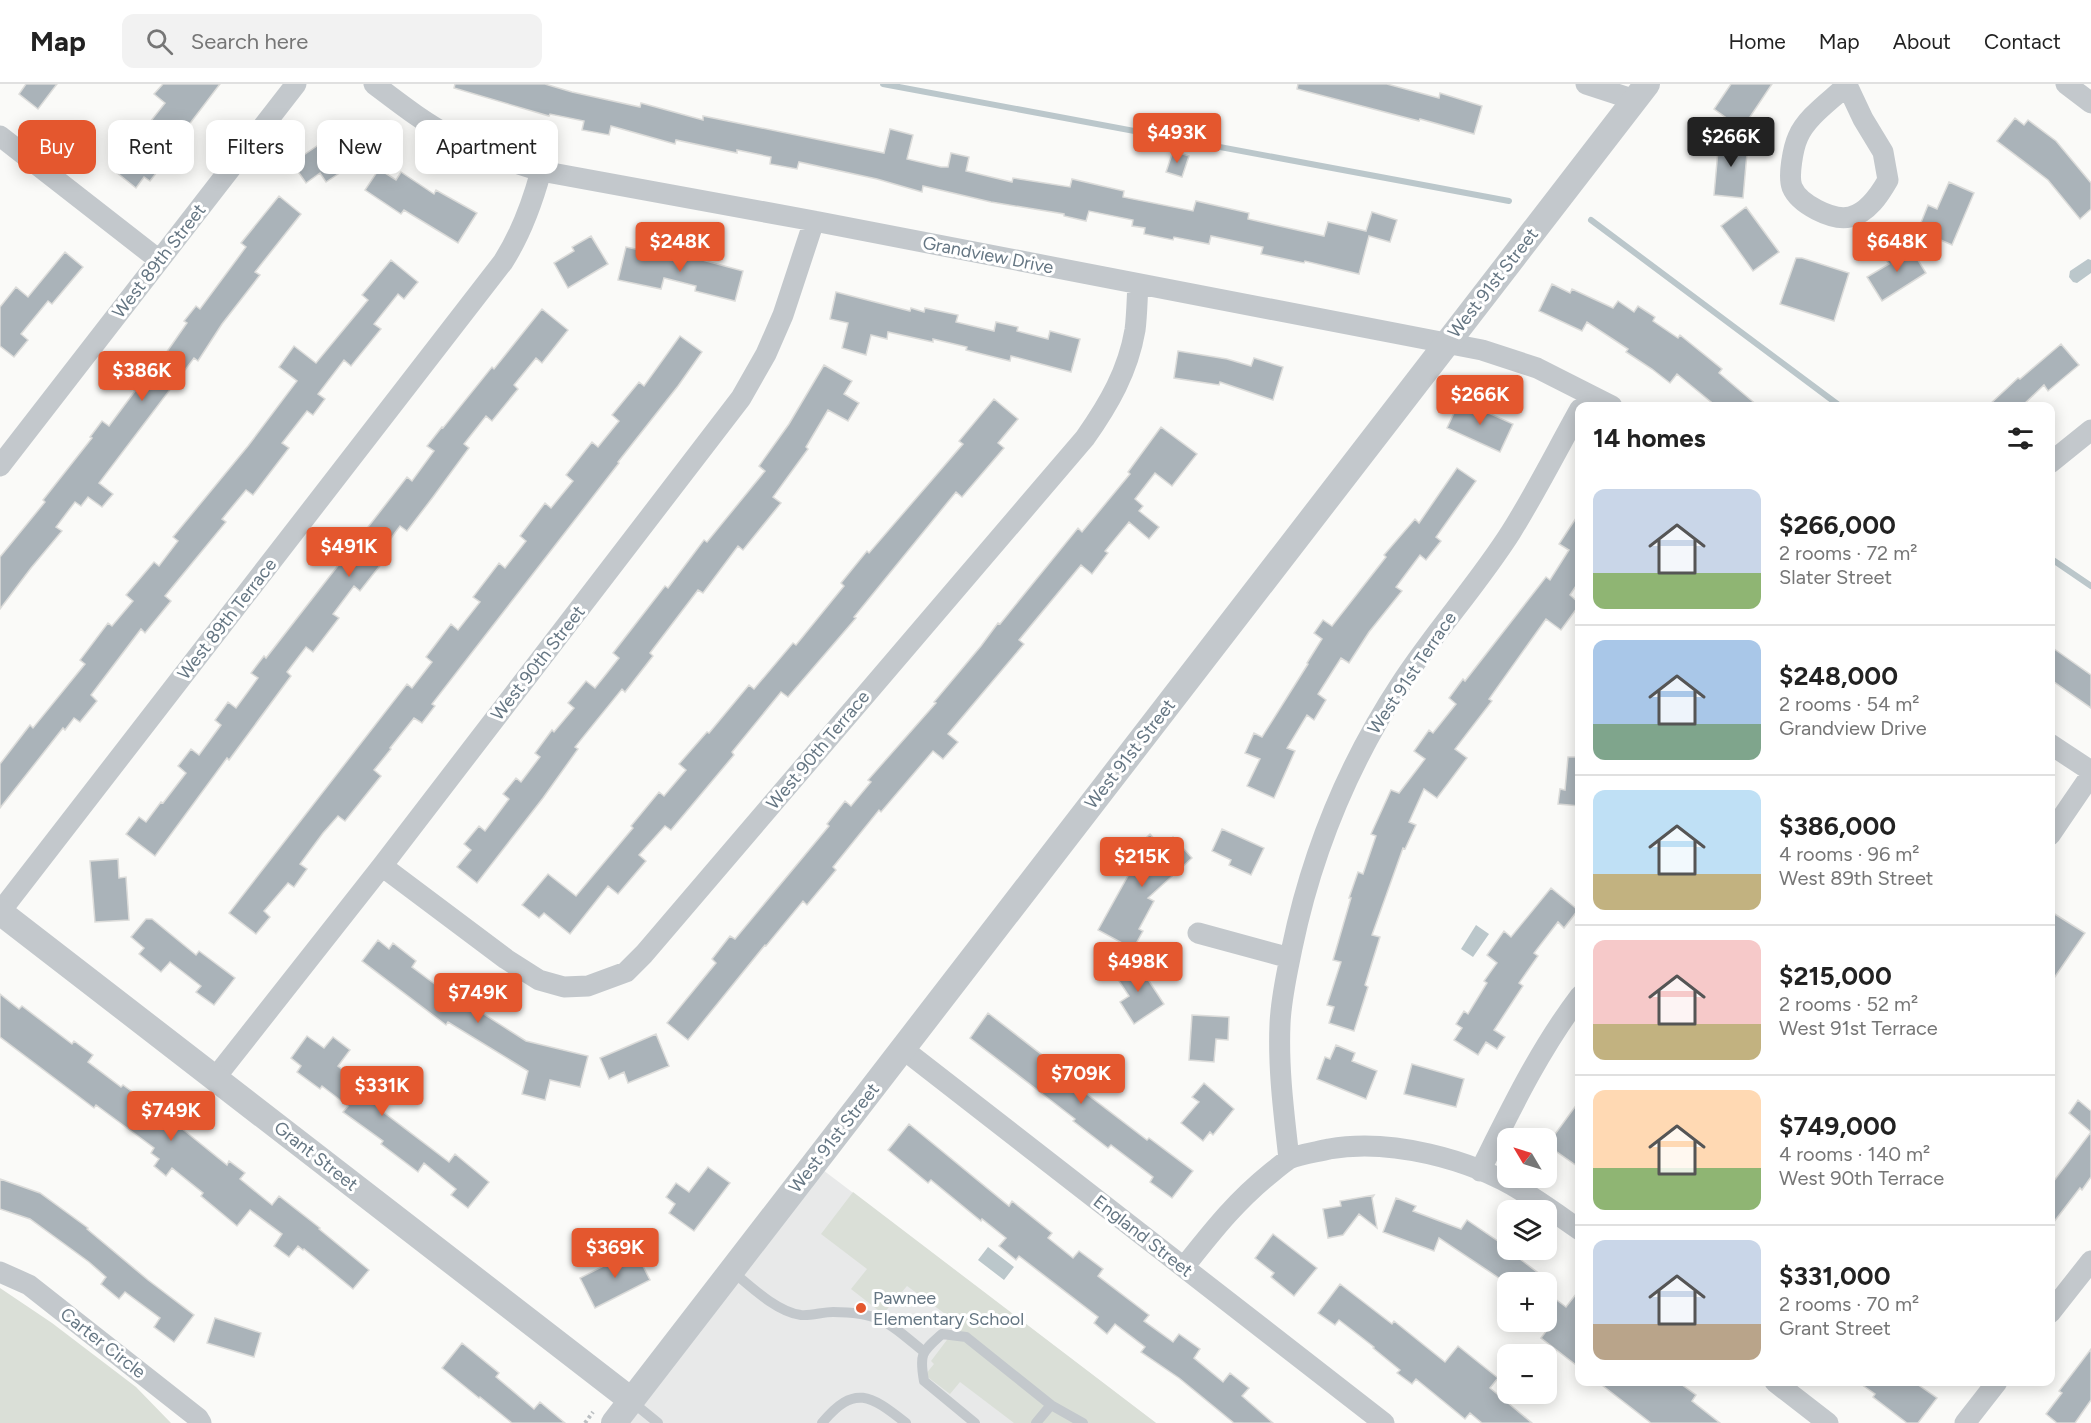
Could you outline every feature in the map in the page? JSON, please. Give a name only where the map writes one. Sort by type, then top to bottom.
[{"type":"street","name":"West 89th Street","points":[[0,466],[296,84]]},
{"type":"street","name":"Grandview Drive","points":[[374,84],[425,120]]},
{"type":"street","points":[[1586,84],[1641,92]]},
{"type":"street","points":[[2066,84],[2091,103]]},
{"type":"street","points":[[1847,85],[1863,119],[1883,152],[1888,180],[1875,202],[1851,217],[1830,217],[1808,205],[1792,187],[1791,166],[1798,136],[1812,117],[1847,85]]},
{"type":"street","name":"West 91st Street","points":[[614,1423],[1641,92]]},
{"type":"street","points":[[0,136],[159,260]]},
{"type":"street","name":"West 89th Terrace","points":[[0,912],[503,262],[517,241],[533,202],[540,174]]},
{"type":"street","name":"Grandview Drive","points":[[557,174],[814,221],[1482,350],[1538,368],[1582,402]]},
{"type":"street","name":"West 90th Street","points":[[215,1078],[382,866],[741,398],[766,354],[783,315],[814,221]]},
{"type":"street","name":"West 90th Terrace","points":[[382,866],[539,981],[564,987],[588,986],[626,972],[644,954],[1085,438],[1107,407],[1124,372],[1135,328],[1138,284]]},
{"type":"street","name":"West 91st Terrace","points":[[1289,1159],[1280,1063],[1280,1022],[1290,958],[1308,880],[1334,809],[1363,747],[1402,682],[1512,531],[1575,417]]},
{"type":"street","points":[[2055,460],[2091,430]]},
{"type":"street","points":[[2055,748],[2091,773],[2055,827]]},
{"type":"street","name":"Grant Street","points":[[0,912],[631,1400]]},
{"type":"street","points":[[1198,933],[1290,958]]},
{"type":"street","points":[[1480,1171],[1520,1091],[1575,1003]]},
{"type":"street","name":"England Street","points":[[903,1049],[1384,1423]]},
{"type":"street","points":[[1184,1267],[1227,1213],[1248,1191],[1289,1159],[1345,1146],[1380,1146],[1418,1152],[1480,1171],[1521,1190],[1575,1227]]},
{"type":"street","points":[[2055,1307],[2091,1261]]},
{"type":"street","name":"Carter Circle","points":[[0,1272],[28,1285],[198,1418],[201,1423]]},
{"type":"street","points":[[1780,1386],[1828,1423]]},
{"type":"street","points":[[1965,1423],[1994,1386]]},
{"type":"lane","points":[[732,1270],[762,1296],[780,1307],[801,1315],[849,1312],[870,1315],[888,1323],[923,1351]]},
{"type":"lane","points":[[975,1423],[924,1381],[921,1365],[923,1351],[942,1334],[966,1337],[1051,1405],[1083,1423]]},
{"type":"lane","points":[[822,1423],[835,1408],[854,1398],[877,1400],[906,1423]]},
{"type":"lane","points":[[631,1400],[658,1423]]},
{"type":"lane","points":[[1035,1423],[1051,1405]]},
{"type":"shaded area","points":[[2088,259],[2091,260],[2091,273],[2077,283],[2073,282],[2069,277],[2070,271]]},
{"type":"shaded area","points":[[1476,925],[1489,934],[1473,957],[1461,949]]},
{"type":"shaded area","name":"Pawnee Elementary School","points":[[823,1170],[1156,1423],[629,1423]]},
{"type":"shaded area","points":[[853,1192],[1156,1423],[1014,1423],[960,1382],[950,1394],[925,1375],[934,1364],[931,1361],[959,1324],[907,1286],[883,1314],[851,1289],[867,1269],[821,1234]]},
{"type":"shaded area","points":[[988,1247],[1014,1267],[1004,1280],[978,1260]]},
{"type":"shaded area","points":[[0,1288],[52,1323],[136,1387],[171,1423],[0,1423]]},
{"type":"building","points":[[26,84],[57,84],[38,109],[19,94]]},
{"type":"building","points":[[163,84],[220,84],[193,120],[152,120],[165,103],[154,94]]},
{"type":"building","points":[[455,84],[545,84],[640,107],[641,103],[703,120],[703,116],[884,153],[890,129],[913,135],[907,159],[948,167],[951,153],[969,157],[966,171],[1012,182],[1013,178],[1070,187],[1072,179],[1124,191],[1123,197],[1193,211],[1196,201],[1249,213],[1248,219],[1324,236],[1328,222],[1366,231],[1372,212],[1397,220],[1390,242],[1369,236],[1359,274],[1305,261],[1304,263],[1261,254],[1263,247],[1211,236],[1209,244],[1144,234],[1145,228],[1132,226],[1133,220],[1089,211],[1086,221],[1064,216],[1064,214],[991,202],[923,186],[922,192],[877,179],[799,162],[797,169],[770,164],[771,157],[737,150],[737,153],[676,140],[675,144],[611,126],[609,135],[582,130],[584,121],[550,114],[549,116],[454,88]]},
{"type":"building","points":[[1298,84],[1387,84],[1439,98],[1440,93],[1482,106],[1474,134],[1297,89]]},
{"type":"building","points":[[1731,84],[1772,84],[1742,129],[1714,109]]},
{"type":"building","points":[[2015,118],[2024,125],[2028,120],[2056,141],[2091,183],[2091,209],[2080,219],[2048,180],[1997,141]]},
{"type":"building","points":[[1719,139],[1748,142],[1743,198],[1714,195]]},
{"type":"building","points":[[317,146],[319,174],[306,183],[300,174],[305,174],[305,154]]},
{"type":"building","points":[[1173,151],[1189,156],[1182,177],[1166,172]]},
{"type":"building","points":[[403,173],[434,194],[436,190],[477,213],[458,243],[404,210],[401,214],[365,190],[376,174],[387,174],[396,180]]},
{"type":"building","points":[[118,174],[155,174],[150,181],[144,177],[136,188]]},
{"type":"building","points":[[321,174],[338,174],[326,182]]},
{"type":"building","points":[[1949,182],[1974,193],[1952,245],[1918,230],[1928,205],[1937,209]]},
{"type":"building","points":[[279,196],[301,214],[255,272],[260,275],[222,324],[198,361],[194,358],[99,483],[113,494],[102,507],[88,497],[81,506],[75,502],[56,527],[62,531],[0,609],[0,557],[45,502],[43,500],[92,438],[90,437],[102,421],[109,426],[135,391],[128,385],[141,368],[148,373],[164,352],[166,353],[187,323],[184,321],[196,306],[200,309],[246,247],[241,243]]},
{"type":"building","points":[[1746,207],[1779,252],[1753,271],[1721,226]]},
{"type":"building","points":[[591,236],[608,264],[568,288],[554,263],[574,251],[572,247]]},
{"type":"building","points":[[1908,244],[1926,273],[1882,301],[1867,277],[1889,264],[1885,258]]},
{"type":"building","points":[[626,247],[683,259],[684,255],[743,271],[735,301],[695,291],[696,286],[664,278],[661,289],[618,280]]},
{"type":"building","points":[[65,252],[83,267],[52,304],[48,301],[21,334],[28,340],[14,357],[0,346],[0,307],[16,287],[28,297]]},
{"type":"building","points":[[1796,258],[1849,273],[1834,321],[1780,304]]},
{"type":"building","points":[[391,260],[418,282],[404,299],[398,294],[374,324],[381,329],[351,366],[344,360],[318,394],[325,399],[313,415],[307,411],[282,443],[289,448],[253,495],[246,490],[222,519],[226,522],[165,596],[171,601],[145,633],[141,629],[91,695],[97,701],[80,722],[74,718],[65,730],[63,728],[0,808],[0,764],[30,725],[33,728],[85,664],[80,660],[108,623],[112,626],[133,601],[126,595],[154,562],[159,566],[178,541],[173,537],[248,446],[297,381],[279,367],[294,346],[316,363],[368,300],[362,295]]},
{"type":"building","points":[[1552,284],[1570,293],[1572,289],[1613,308],[1618,301],[1634,312],[1638,306],[1655,317],[1653,321],[1678,338],[1680,335],[1722,369],[1719,373],[1753,402],[1711,402],[1677,374],[1670,383],[1626,352],[1628,349],[1587,322],[1582,331],[1539,311]]},
{"type":"building","points":[[836,292],[910,311],[911,308],[924,312],[925,308],[958,315],[956,322],[994,331],[996,322],[1018,327],[1017,331],[1048,339],[1050,331],[1080,339],[1071,372],[1011,356],[1010,361],[966,350],[967,347],[888,332],[887,339],[871,335],[866,355],[842,348],[848,323],[830,319]]},
{"type":"building","points":[[542,309],[568,330],[542,363],[536,358],[514,385],[518,389],[492,421],[486,416],[464,444],[469,448],[433,497],[407,531],[400,526],[380,553],[386,558],[360,591],[354,586],[333,614],[339,618],[313,652],[306,647],[287,672],[291,676],[155,856],[126,834],[139,817],[146,822],[161,802],[163,803],[186,773],[178,766],[191,749],[199,755],[221,725],[215,720],[228,702],[236,708],[258,678],[251,673],[264,656],[266,658],[407,477],[412,481],[434,451],[427,446],[492,367],[494,369]]},
{"type":"building","points":[[680,336],[702,352],[678,386],[432,704],[435,706],[422,723],[414,718],[390,748],[374,770],[381,776],[345,821],[338,816],[323,833],[300,864],[307,869],[294,887],[288,883],[264,911],[270,917],[256,934],[229,913],[407,684],[412,688],[432,662],[426,657],[451,624],[458,630],[480,602],[473,597],[499,563],[505,568],[526,541],[520,536],[545,503],[551,508],[573,481],[566,475],[592,442],[598,447],[619,421],[612,415],[639,382],[644,386]]},
{"type":"building","points":[[2061,344],[2079,365],[2048,391],[2044,385],[2026,402],[1992,402],[2018,378],[2020,379]]},
{"type":"building","points":[[1178,351],[1227,359],[1251,366],[1254,358],[1283,367],[1273,400],[1220,382],[1219,385],[1174,378]]},
{"type":"building","points":[[824,365],[852,381],[844,394],[859,403],[848,421],[828,410],[806,447],[808,449],[773,497],[781,503],[743,550],[738,546],[703,593],[698,590],[650,653],[653,656],[625,692],[622,689],[575,747],[578,749],[543,798],[477,883],[457,867],[471,850],[464,844],[479,826],[485,831],[509,799],[503,794],[516,778],[521,782],[540,757],[535,753],[552,730],[554,732],[574,708],[568,703],[586,681],[595,688],[619,658],[613,653],[665,586],[668,588],[704,540],[707,542],[765,471],[759,466],[789,424]]},
{"type":"building","points":[[994,399],[1018,419],[998,443],[1004,448],[962,497],[956,492],[854,617],[856,618],[788,697],[781,692],[732,752],[734,755],[671,830],[665,826],[639,855],[646,861],[618,894],[608,886],[570,934],[544,913],[539,918],[522,905],[548,874],[576,896],[633,828],[631,826],[659,792],[664,796],[686,770],[679,764],[707,732],[709,733],[749,685],[754,689],[793,643],[796,645],[844,586],[841,583],[867,551],[869,553],[963,444],[959,441]]},
{"type":"building","points":[[1460,400],[1513,424],[1500,452],[1447,428]]},
{"type":"building","points":[[1161,427],[1197,454],[1172,486],[1155,473],[1135,499],[1143,506],[1139,511],[1159,527],[1149,539],[1129,522],[1105,551],[1108,553],[1092,574],[1081,565],[1019,640],[1024,644],[948,734],[958,742],[943,759],[933,751],[881,812],[879,810],[833,867],[836,870],[807,905],[803,901],[688,1040],[667,1023],[716,963],[712,959],[730,936],[735,939],[829,826],[827,824],[845,801],[851,806],[871,782],[868,780],[936,703],[934,702],[998,623],[1000,624],[1078,528],[1082,532],[1130,474],[1128,472]]},
{"type":"building","points":[[1457,468],[1476,481],[1436,537],[1441,541],[1426,560],[1420,555],[1396,587],[1402,591],[1369,632],[1349,663],[1341,658],[1318,694],[1326,700],[1314,720],[1307,715],[1287,748],[1295,751],[1274,798],[1247,786],[1260,759],[1245,753],[1254,733],[1262,737],[1308,664],[1322,639],[1314,633],[1323,620],[1332,626],[1386,557],[1384,555],[1415,519],[1419,523]]},
{"type":"building","points":[[1575,520],[1575,588],[1570,595],[1575,600],[1575,611],[1561,630],[1546,619],[1489,699],[1492,701],[1455,749],[1467,758],[1437,798],[1424,789],[1409,822],[1416,825],[1405,849],[1403,848],[1372,935],[1380,937],[1354,1031],[1329,1023],[1334,1007],[1327,1005],[1341,962],[1333,960],[1351,898],[1349,898],[1358,872],[1363,874],[1376,836],[1371,834],[1391,790],[1399,793],[1425,759],[1414,751],[1429,730],[1433,733],[1456,704],[1449,698],[1463,679],[1465,681],[1546,577],[1550,580],[1569,550],[1559,544]]},
{"type":"building","points":[[2055,650],[2091,675],[2091,708],[2055,683]]},
{"type":"building","points":[[1568,757],[1575,757],[1575,806],[1558,804],[1560,789],[1565,790]]},
{"type":"building","points":[[1222,829],[1264,848],[1251,875],[1229,865],[1231,860],[1212,851]]},
{"type":"building","points":[[1150,834],[1162,848],[1173,837],[1192,858],[1148,898],[1154,901],[1139,929],[1143,931],[1133,949],[1098,930],[1135,863],[1128,855]]},
{"type":"building","points":[[118,859],[119,878],[126,877],[129,920],[95,922],[90,861]]},
{"type":"building","points":[[1551,888],[1575,908],[1575,914],[1564,928],[1558,922],[1534,953],[1538,956],[1519,983],[1523,986],[1494,1030],[1505,1037],[1497,1049],[1486,1042],[1478,1055],[1454,1040],[1462,1028],[1456,1024],[1464,1011],[1468,1014],[1487,983],[1484,981],[1497,963],[1487,955],[1504,931],[1511,937]]},
{"type":"building","points":[[2055,914],[2085,933],[2055,977]]},
{"type":"building","points":[[146,919],[152,919],[196,955],[199,951],[235,978],[214,1005],[196,992],[201,986],[170,962],[161,972],[139,954],[144,948],[131,937]]},
{"type":"building","points":[[378,940],[389,949],[393,943],[416,961],[412,967],[440,988],[442,985],[526,1041],[588,1056],[580,1087],[550,1080],[545,1100],[522,1094],[528,1071],[448,1022],[446,1025],[362,961]]},
{"type":"building","points":[[1136,961],[1164,1004],[1134,1024],[1120,1002],[1129,996],[1115,975]]},
{"type":"building","points":[[0,994],[19,1009],[22,1006],[72,1044],[74,1041],[93,1055],[88,1062],[175,1123],[227,1165],[229,1161],[245,1173],[240,1179],[272,1205],[279,1196],[369,1270],[353,1289],[304,1249],[298,1246],[289,1257],[274,1246],[282,1234],[250,1210],[237,1226],[201,1196],[203,1193],[172,1168],[166,1176],[154,1166],[159,1159],[151,1153],[154,1148],[96,1105],[94,1108],[0,1037]]},
{"type":"building","points":[[988,1013],[1081,1085],[1079,1088],[1147,1140],[1149,1138],[1193,1171],[1172,1198],[1150,1182],[1153,1177],[1111,1145],[1108,1148],[1073,1121],[1075,1119],[970,1038]]},
{"type":"building","points":[[1192,1015],[1229,1017],[1228,1040],[1216,1039],[1214,1062],[1189,1060]]},
{"type":"building","points":[[656,1034],[669,1066],[628,1083],[624,1072],[609,1079],[600,1058]]},
{"type":"building","points":[[307,1036],[324,1048],[333,1037],[350,1050],[338,1066],[366,1088],[376,1074],[393,1088],[384,1100],[388,1103],[382,1111],[449,1162],[455,1154],[489,1182],[468,1208],[451,1195],[456,1189],[424,1163],[418,1172],[381,1144],[383,1141],[343,1112],[348,1106],[322,1086],[320,1089],[297,1072],[301,1066],[291,1058]]},
{"type":"building","points":[[1336,1045],[1355,1053],[1352,1061],[1377,1071],[1366,1099],[1317,1079],[1325,1057],[1330,1059]]},
{"type":"building","points":[[1412,1064],[1464,1079],[1456,1107],[1404,1094]]},
{"type":"building","points":[[1204,1083],[1234,1109],[1213,1135],[1210,1132],[1203,1141],[1181,1123],[1199,1102],[1192,1097]]},
{"type":"building","points":[[2078,1100],[2091,1111],[2091,1132],[2069,1113]]},
{"type":"building","points":[[1575,1107],[1575,1165],[1557,1152],[1557,1131]]},
{"type":"building","points":[[909,1124],[1009,1206],[1012,1201],[1052,1233],[1048,1238],[1073,1258],[1079,1251],[1103,1269],[1098,1276],[1149,1315],[1144,1321],[1173,1342],[1179,1334],[1200,1349],[1194,1358],[1223,1382],[1230,1373],[1249,1388],[1242,1396],[1273,1423],[1234,1423],[1179,1378],[1141,1352],[1145,1347],[1115,1324],[1107,1334],[1094,1323],[1098,1317],[1019,1256],[1016,1260],[999,1246],[1006,1238],[982,1219],[981,1221],[931,1180],[928,1183],[888,1150]]},
{"type":"building","points":[[2091,1132],[2091,1177],[2055,1220],[2055,1179]]},
{"type":"building","points":[[708,1167],[730,1183],[694,1231],[669,1213],[675,1204],[666,1197],[676,1183],[689,1192]]},
{"type":"building","points":[[0,1179],[40,1193],[88,1228],[148,1280],[194,1315],[174,1342],[154,1327],[160,1318],[125,1292],[119,1299],[101,1284],[106,1277],[89,1262],[30,1219],[0,1209]]},
{"type":"building","points":[[1374,1195],[1372,1198],[1377,1228],[1359,1214],[1343,1235],[1328,1238],[1323,1209],[1341,1206],[1340,1201]]},
{"type":"building","points":[[1396,1198],[1416,1206],[1413,1211],[1461,1229],[1467,1220],[1497,1240],[1497,1260],[1521,1260],[1537,1272],[1497,1272],[1497,1277],[1439,1238],[1434,1251],[1383,1232]]},
{"type":"building","points":[[1273,1234],[1317,1268],[1294,1296],[1271,1277],[1274,1273],[1255,1258]]},
{"type":"building","points":[[635,1250],[650,1280],[595,1308],[580,1278]]},
{"type":"building","points":[[1340,1284],[1392,1324],[1394,1321],[1445,1362],[1458,1346],[1497,1377],[1490,1388],[1497,1394],[1497,1404],[1509,1404],[1532,1423],[1482,1423],[1470,1413],[1465,1419],[1416,1379],[1412,1384],[1397,1373],[1400,1370],[1339,1320],[1335,1325],[1318,1313]]},
{"type":"building","points":[[1575,1295],[1575,1364],[1557,1350],[1557,1344],[1549,1344],[1541,1338],[1546,1332],[1557,1332],[1557,1300],[1566,1307]]},
{"type":"building","points":[[215,1318],[261,1333],[254,1357],[207,1343]]},
{"type":"building","points":[[462,1343],[499,1373],[496,1377],[534,1409],[540,1402],[565,1423],[512,1423],[479,1398],[442,1368]]},
{"type":"building","points":[[2091,1349],[2091,1400],[2075,1423],[2057,1423],[2046,1414],[2062,1393],[2059,1391]]},
{"type":"building","points":[[1603,1386],[1684,1386],[1696,1395],[1692,1401],[1720,1423],[1651,1423]]},
{"type":"building","points":[[1864,1386],[1920,1386],[1937,1398],[1918,1423],[1907,1423],[1873,1397],[1875,1394]]},
{"type":"waterway","points":[[883,84],[1509,201]]},
{"type":"waterway","points":[[1591,220],[1835,402]]},
{"type":"waterway","points":[[2055,561],[2091,586]]},
{"type":"place","name":"Pawnee Elementary School","points":[[861,1308]]}]
